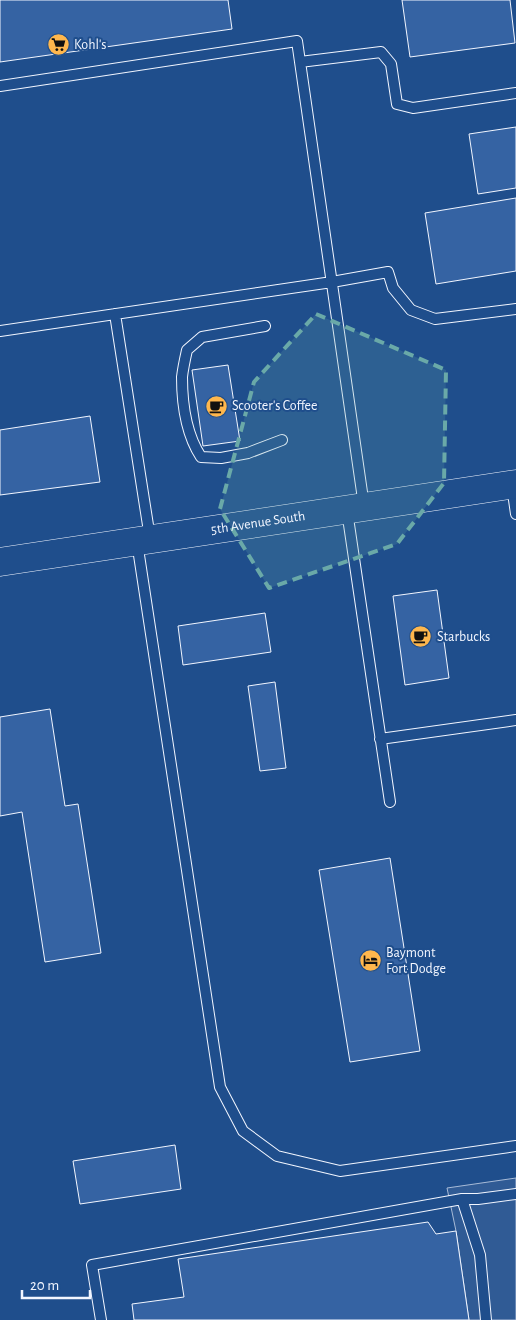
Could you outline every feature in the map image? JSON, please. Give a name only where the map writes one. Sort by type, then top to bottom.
[{"type":"main road","name":"5th Avenue South","points":[[0,562],[514,485]]},
{"type":"lane","points":[[0,86],[297,41],[332,282],[380,739],[390,802]]},
{"type":"lane","points":[[300,62],[382,52],[391,64],[397,104],[413,108],[516,93]]},
{"type":"lane","points":[[0,331],[388,272],[393,288],[411,310],[435,319],[516,309]]},
{"type":"lane","points":[[116,314],[143,540],[220,1087],[243,1131],[277,1156],[340,1171],[516,1146]]},
{"type":"lane","points":[[265,326],[202,337],[187,350],[182,376],[184,409],[194,446],[201,457],[221,458],[248,453],[282,440]]},
{"type":"lane","points":[[514,485],[516,514]]},
{"type":"lane","points":[[380,739],[516,720]]},
{"type":"lane","points":[[101,1320],[92,1265],[462,1199],[516,1194]]},
{"type":"lane","points":[[462,1199],[480,1255],[486,1320]]},
{"type":"highlighted area","points":[[316,314],[446,370],[444,483],[397,544],[269,588],[220,509],[254,382]]},
{"type":"shaded area","points":[[516,1178],[516,1320],[469,1320],[456,1231],[447,1188]]},
{"type":"building","name":"Kohl's","points":[[0,0],[228,0],[232,29],[0,62]]},
{"type":"building","points":[[402,0],[510,0],[515,43],[410,57]]},
{"type":"building","points":[[516,127],[516,188],[478,194],[469,134]]},
{"type":"building","points":[[516,198],[516,271],[436,284],[425,213]]},
{"type":"building","name":"Scooter's Coffee","points":[[228,365],[240,441],[203,446],[192,370]]},
{"type":"building","points":[[90,416],[100,482],[0,495],[0,430]]},
{"type":"building","name":"Starbucks","points":[[437,590],[449,678],[405,685],[393,596]]},
{"type":"building","points":[[265,613],[271,652],[183,665],[178,626]]},
{"type":"building","points":[[275,682],[286,768],[260,771],[248,686]]},
{"type":"building","points":[[50,709],[65,806],[78,804],[101,953],[45,962],[22,812],[0,816],[0,717]]},
{"type":"building","name":"Baymont Fort Dodge","points":[[390,858],[420,1051],[350,1062],[319,870]]},
{"type":"building","points":[[175,1145],[181,1189],[80,1204],[73,1161]]},
{"type":"building","points":[[428,1222],[436,1234],[456,1231],[469,1320],[134,1320],[132,1304],[184,1297],[178,1259]]},
{"type":"place","name":"Kohl's","points":[[58,45]]},
{"type":"place","name":"Scooter's Coffee","points":[[216,406]]},
{"type":"place","name":"Starbucks","points":[[421,637]]},
{"type":"place","name":"Baymont Fort Dodge","points":[[370,961]]}]
